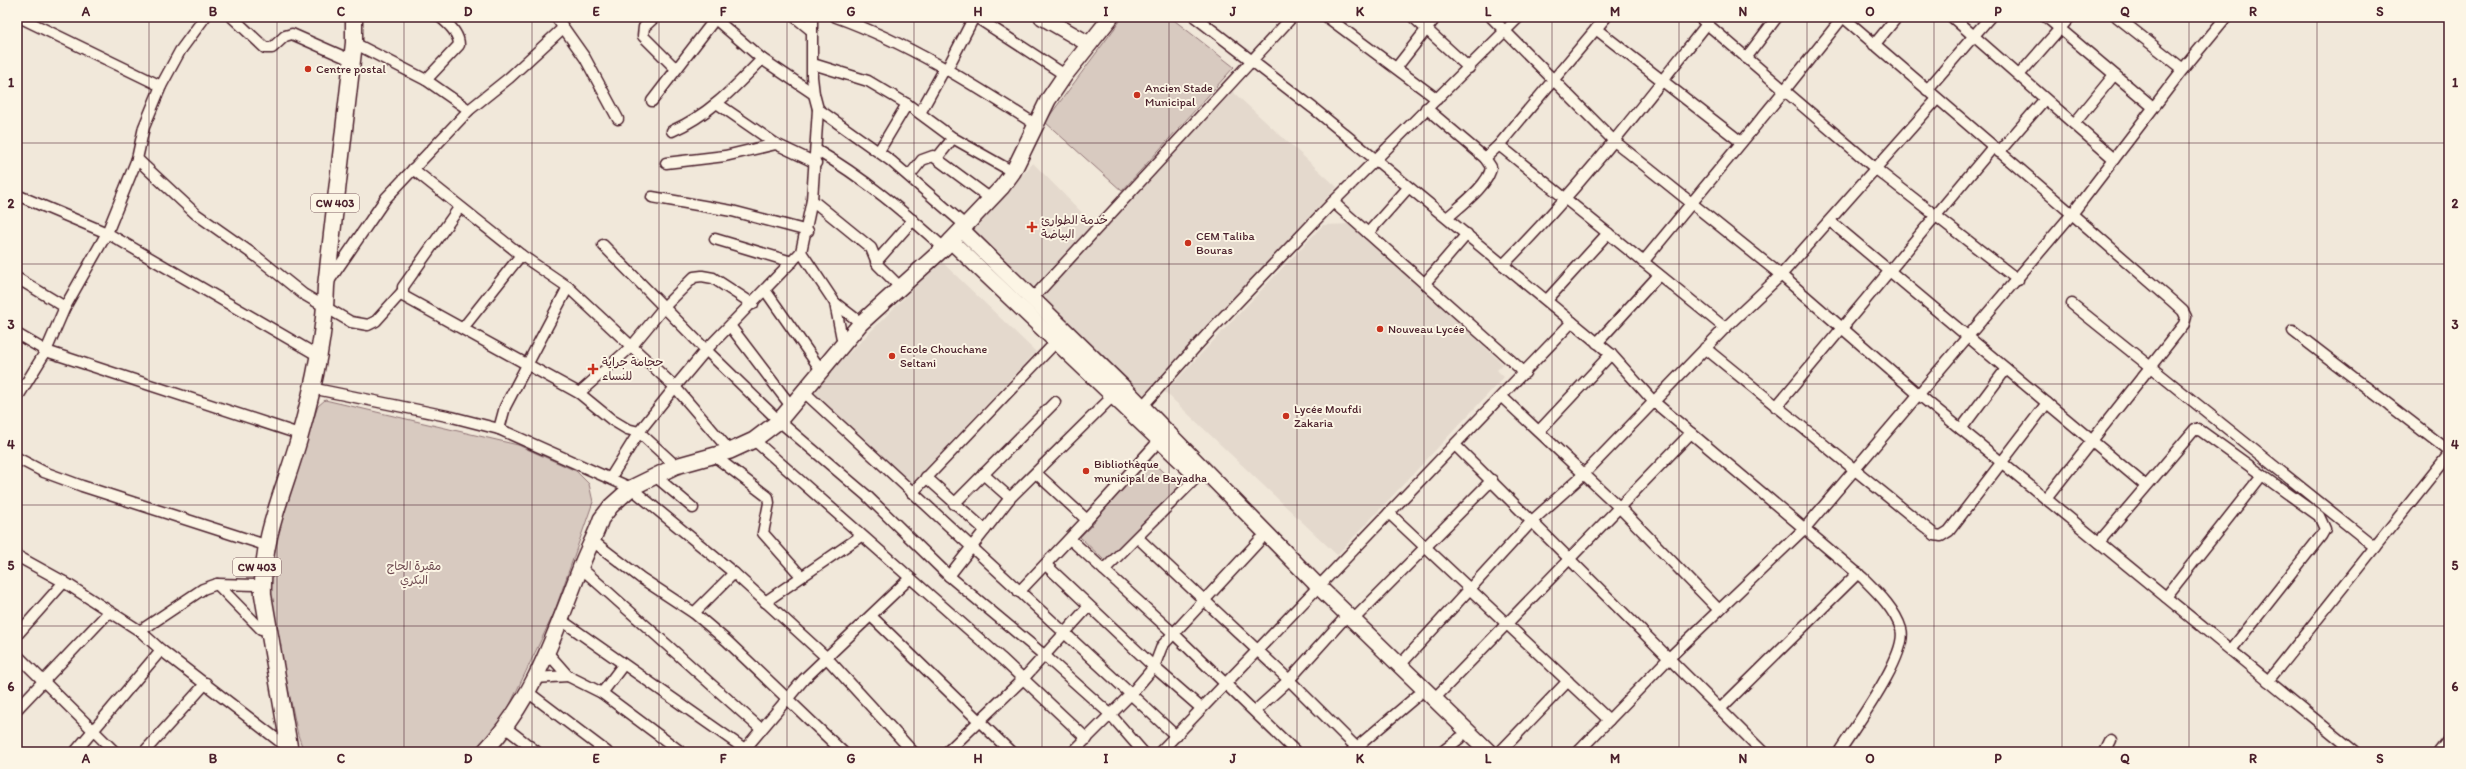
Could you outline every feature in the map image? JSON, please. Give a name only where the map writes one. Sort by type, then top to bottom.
[{"type":"main road","name":"CW 403","points":[[286,749],[263,595],[263,575],[267,539],[299,438],[311,388],[325,308],[326,286],[354,43],[354,17]]},
{"type":"main road","name":"CW 403","points":[[286,749],[261,629],[256,585],[259,543],[265,519],[293,432],[311,388]]},
{"type":"street","points":[[19,17],[161,86]]},
{"type":"street","points":[[17,398],[46,351],[65,307],[107,233],[137,159],[144,127],[161,86],[180,51],[205,17]]},
{"type":"street","points":[[232,17],[265,48],[272,48],[285,36],[292,34],[351,60]]},
{"type":"street","points":[[426,80],[459,45],[458,38],[453,30],[440,17]]},
{"type":"street","points":[[655,17],[644,27],[643,36],[676,69]]},
{"type":"street","points":[[795,17],[811,30]]},
{"type":"street","points":[[612,477],[639,432],[674,386],[706,350],[731,327],[801,252],[808,231],[816,163],[818,109],[814,94],[811,30],[812,17]]},
{"type":"street","points":[[836,17],[878,33],[946,68],[1035,124]]},
{"type":"street","points":[[920,113],[975,17],[1065,75]]},
{"type":"street","points":[[1042,17],[1089,44]]},
{"type":"street","points":[[484,752],[506,728],[529,693],[546,651],[561,620],[580,567],[594,542],[601,519],[611,506],[631,488],[676,466],[730,451],[754,440],[779,421],[861,323],[901,288],[956,236],[991,199],[1013,172],[1035,124],[1065,75],[1111,17]]},
{"type":"street","points":[[1195,17],[1253,60],[1408,188],[1467,234],[1611,354],[1653,401],[1858,573],[1894,614],[1902,630],[1901,647],[1894,664],[1839,752]]},
{"type":"street","points":[[1032,299],[1292,17]]},
{"type":"street","points":[[1328,17],[1397,67],[1437,99]]},
{"type":"street","points":[[1413,17],[1469,68]]},
{"type":"street","points":[[1397,67],[1436,17]]},
{"type":"street","points":[[1491,17],[1613,140],[1781,275],[1960,429],[2355,752]]},
{"type":"street","points":[[1138,412],[1212,330],[1374,160],[1469,68],[1519,17]]},
{"type":"street","points":[[1484,158],[1498,145],[1606,17]]},
{"type":"street","points":[[1699,17],[1784,92],[1876,169],[2018,280]]},
{"type":"street","points":[[1746,58],[1776,17]]},
{"type":"street","points":[[1642,262],[1740,142],[1784,92],[1843,17],[2183,311],[2186,317],[2184,324],[2046,499]]},
{"type":"street","points":[[1874,45],[1897,17]]},
{"type":"street","points":[[1952,17],[2114,159]]},
{"type":"street","points":[[1927,90],[1990,17]]},
{"type":"street","points":[[2046,17],[2153,107]]},
{"type":"street","points":[[2019,75],[2070,17]]},
{"type":"street","points":[[2117,17],[2182,69]]},
{"type":"street","points":[[1578,752],[1669,658],[1805,528],[1918,394],[2018,280],[2072,214],[2182,69],[2226,17]]},
{"type":"street","points":[[558,18],[563,28],[585,58],[618,119]]},
{"type":"street","points":[[652,101],[714,18],[762,59],[814,94]]},
{"type":"street","points":[[1503,265],[1533,235],[1565,198],[1707,24]]},
{"type":"street","points":[[326,286],[351,246],[386,198],[469,110],[509,78],[563,28]]},
{"type":"street","points":[[1596,29],[1740,142]]},
{"type":"street","points":[[354,43],[426,80],[469,110]]},
{"type":"street","points":[[672,131],[694,120],[718,104],[762,59]]},
{"type":"street","points":[[813,64],[868,81],[907,104],[953,138],[1013,172]]},
{"type":"street","points":[[2074,124],[2114,75]]},
{"type":"street","points":[[1400,665],[1533,520],[1584,474],[1705,348],[1781,275],[1937,99]]},
{"type":"street","points":[[1776,407],[1936,215],[1996,149],[2046,99]]},
{"type":"street","points":[[718,104],[776,144],[816,163]]},
{"type":"street","points":[[878,151],[907,104]]},
{"type":"street","points":[[1426,108],[1484,158],[1491,167],[1489,176],[1472,196],[1447,218]]},
{"type":"street","points":[[818,109],[878,151],[909,176],[956,236],[1056,342],[1113,396],[1138,412],[1158,442],[1227,504],[1260,540],[1316,589]]},
{"type":"street","points":[[937,158],[953,138]]},
{"type":"street","points":[[666,163],[725,156],[776,144]]},
{"type":"street","points":[[1498,145],[1725,328]]},
{"type":"street","points":[[816,150],[847,168],[913,220],[956,236],[1032,299],[1138,412],[1316,589],[1348,620],[1400,665],[1489,752]]},
{"type":"street","points":[[909,176],[925,158],[931,156],[937,158],[991,199]]},
{"type":"street","points":[[137,159],[196,214],[325,308],[351,322],[368,324],[382,316],[402,292],[403,286],[459,208]]},
{"type":"street","points":[[413,169],[459,208],[521,255],[568,287],[674,386],[730,451]]},
{"type":"street","points":[[1368,233],[1408,188]]},
{"type":"street","points":[[17,195],[107,233],[317,355]]},
{"type":"street","points":[[652,197],[732,211],[808,231]]},
{"type":"street","points":[[812,200],[871,248],[876,262],[901,288]]},
{"type":"street","points":[[1334,202],[1525,373]]},
{"type":"street","points":[[876,262],[913,220]]},
{"type":"street","points":[[1830,221],[2146,486]]},
{"type":"street","points":[[1547,300],[1608,233]]},
{"type":"street","points":[[1425,283],[1467,234]]},
{"type":"street","points":[[715,239],[792,262]]},
{"type":"street","points":[[603,244],[706,350],[779,421],[866,495],[949,576],[1045,656],[1110,714],[1143,752]]},
{"type":"street","points":[[801,252],[835,303],[861,323]]},
{"type":"street","points":[[463,328],[521,255]]},
{"type":"street","points":[[1597,343],[1659,275]]},
{"type":"street","points":[[579,393],[632,346],[664,307],[694,277],[702,276],[713,278],[753,304]]},
{"type":"street","points":[[17,278],[65,307]]},
{"type":"street","points":[[499,429],[505,407],[529,364],[568,287]]},
{"type":"street","points":[[765,290],[821,370]]},
{"type":"street","points":[[402,292],[403,296],[529,364],[579,393],[612,420],[627,429],[639,432],[676,466]]},
{"type":"street","points":[[835,303],[843,344]]},
{"type":"street","points":[[2072,304],[2375,547]]},
{"type":"street","points":[[1160,752],[1525,373],[1572,322]]},
{"type":"street","points":[[731,327],[791,406]]},
{"type":"street","points":[[2293,331],[2449,451]]},
{"type":"street","points":[[17,334],[46,351],[293,432]]},
{"type":"street","points":[[912,493],[1056,342]]},
{"type":"street","points":[[1705,348],[1854,471],[1935,535],[1941,536],[1956,522],[2047,403]]},
{"type":"street","points":[[1539,431],[1611,354]]},
{"type":"street","points":[[1960,429],[2006,369]]},
{"type":"street","points":[[311,388],[452,417],[499,429],[612,477],[631,488],[734,573],[826,657],[913,752]]},
{"type":"street","points":[[803,391],[1176,736]]},
{"type":"street","points":[[949,576],[1010,498],[1113,396]]},
{"type":"street","points":[[1502,397],[1620,508],[1719,610]]},
{"type":"street","points":[[954,504],[1055,402]]},
{"type":"street","points":[[2099,542],[2195,429],[2201,431],[2319,516],[2325,529],[2231,650]]},
{"type":"street","points":[[1434,699],[1691,433]]},
{"type":"street","points":[[754,440],[1023,679],[1087,739]]},
{"type":"street","points":[[1019,592],[1046,565],[1158,442]]},
{"type":"street","points":[[1455,445],[1533,520],[1763,752]]},
{"type":"street","points":[[2268,681],[2449,454]]},
{"type":"street","points":[[713,455],[768,497],[769,503],[763,533],[801,576]]},
{"type":"street","points":[[17,458],[44,472],[82,486],[259,543]]},
{"type":"street","points":[[1036,473],[1087,520]]},
{"type":"street","points":[[983,474],[1010,498]]},
{"type":"street","points":[[2166,597],[2262,475]]},
{"type":"street","points":[[656,476],[693,508]]},
{"type":"street","points":[[926,477],[954,504],[985,530]]},
{"type":"street","points":[[1104,570],[1138,538],[1197,477]]},
{"type":"street","points":[[1255,711],[1289,680],[1348,620],[1426,547],[1492,480]]},
{"type":"street","points":[[1389,513],[1610,720]]},
{"type":"street","points":[[766,602],[801,576],[862,536]]},
{"type":"street","points":[[1070,538],[1173,633],[1296,752]]},
{"type":"street","points":[[1138,538],[1289,680],[1354,750],[1417,696]]},
{"type":"street","points":[[1073,752],[1131,694],[1154,667],[1162,646],[1203,599],[1260,540]]},
{"type":"street","points":[[594,542],[641,578],[694,613],[788,697],[844,752]]},
{"type":"street","points":[[17,556],[64,582],[108,612],[140,631],[161,650],[206,683],[286,749]]},
{"type":"street","points":[[1046,565],[1154,667],[1201,708]]},
{"type":"street","points":[[580,567],[761,729]]},
{"type":"street","points":[[694,613],[734,573]]},
{"type":"street","points":[[1720,709],[1858,573]]},
{"type":"street","points":[[561,620],[623,665],[690,708],[747,751],[761,729],[788,697],[826,657],[909,579]]},
{"type":"street","points":[[17,635],[64,582]]},
{"type":"street","points":[[140,631],[192,594],[217,584],[256,585]]},
{"type":"street","points":[[217,584],[261,629]]},
{"type":"street","points":[[947,752],[1023,679],[1089,606]]},
{"type":"street","points":[[17,709],[108,612]]},
{"type":"street","points":[[871,616],[1011,752]]},
{"type":"street","points":[[1348,620],[1417,696],[1475,752]]},
{"type":"street","points":[[75,752],[161,650]]},
{"type":"street","points":[[546,651],[568,676],[602,693],[681,752]]},
{"type":"street","points":[[17,655],[115,752]]},
{"type":"street","points":[[602,693],[623,665]]},
{"type":"street","points":[[535,678],[568,676]]},
{"type":"street","points":[[1500,752],[1568,681]]},
{"type":"street","points":[[144,752],[206,683]]},
{"type":"street","points":[[529,693],[607,752]]},
{"type":"street","points":[[506,728],[537,752]]},
{"type":"street","points":[[1442,752],[1460,738]]},
{"type":"street","points":[[2439,752],[2449,739]]},
{"type":"street","points":[[2105,752],[2111,740]]},
{"type":"shaded area","name":"CEM Taliba Bouras","points":[[1232,91],[1337,187],[1142,398],[1040,299]]},
{"type":"shaded area","name":"خدمة الطوارئ البياضة","points":[[1033,163],[1093,224],[1029,291],[972,230]]},
{"type":"shaded area","points":[[1353,224],[1503,364],[1497,370],[1504,377],[1337,555],[1165,392],[1323,225]]},
{"type":"shaded area","name":"Ecole Chouchane Seltani","points":[[939,263],[944,264],[1036,352],[908,488],[816,399],[816,386]]},
{"type":"green space","name":"Ancien Stade Municipal","points":[[1123,17],[1170,17],[1234,67],[1122,191],[1045,122]]},
{"type":"green space","name":"مقبرة الحاج البكري","points":[[325,400],[518,445],[576,471],[589,484],[593,502],[554,613],[506,713],[490,737],[474,752],[304,752],[298,735],[267,589],[270,548],[318,406]]},
{"type":"green space","points":[[1149,459],[1179,487],[1106,562],[1080,537],[1095,522],[1091,518]]},
{"type":"place","name":"Centre postal","points":[[308,69]]},
{"type":"place","name":"Ancien Stade Municipal","points":[[1137,95]]},
{"type":"place","name":"خدمة الطوارئ البياضة","points":[[1032,227]]},
{"type":"place","name":"CEM Taliba Bouras","points":[[1188,243]]},
{"type":"place","name":"Nouveau Lycée","points":[[1380,329]]},
{"type":"place","name":"Ecole Chouchane Seltani","points":[[892,356]]},
{"type":"place","name":"حجامة جراية للنساء","points":[[593,369]]},
{"type":"place","name":"Lycée Moufdi Zakaria","points":[[1286,416]]},
{"type":"place","name":"Bibliothèque municipal de Bayadha","points":[[1086,471]]}]
